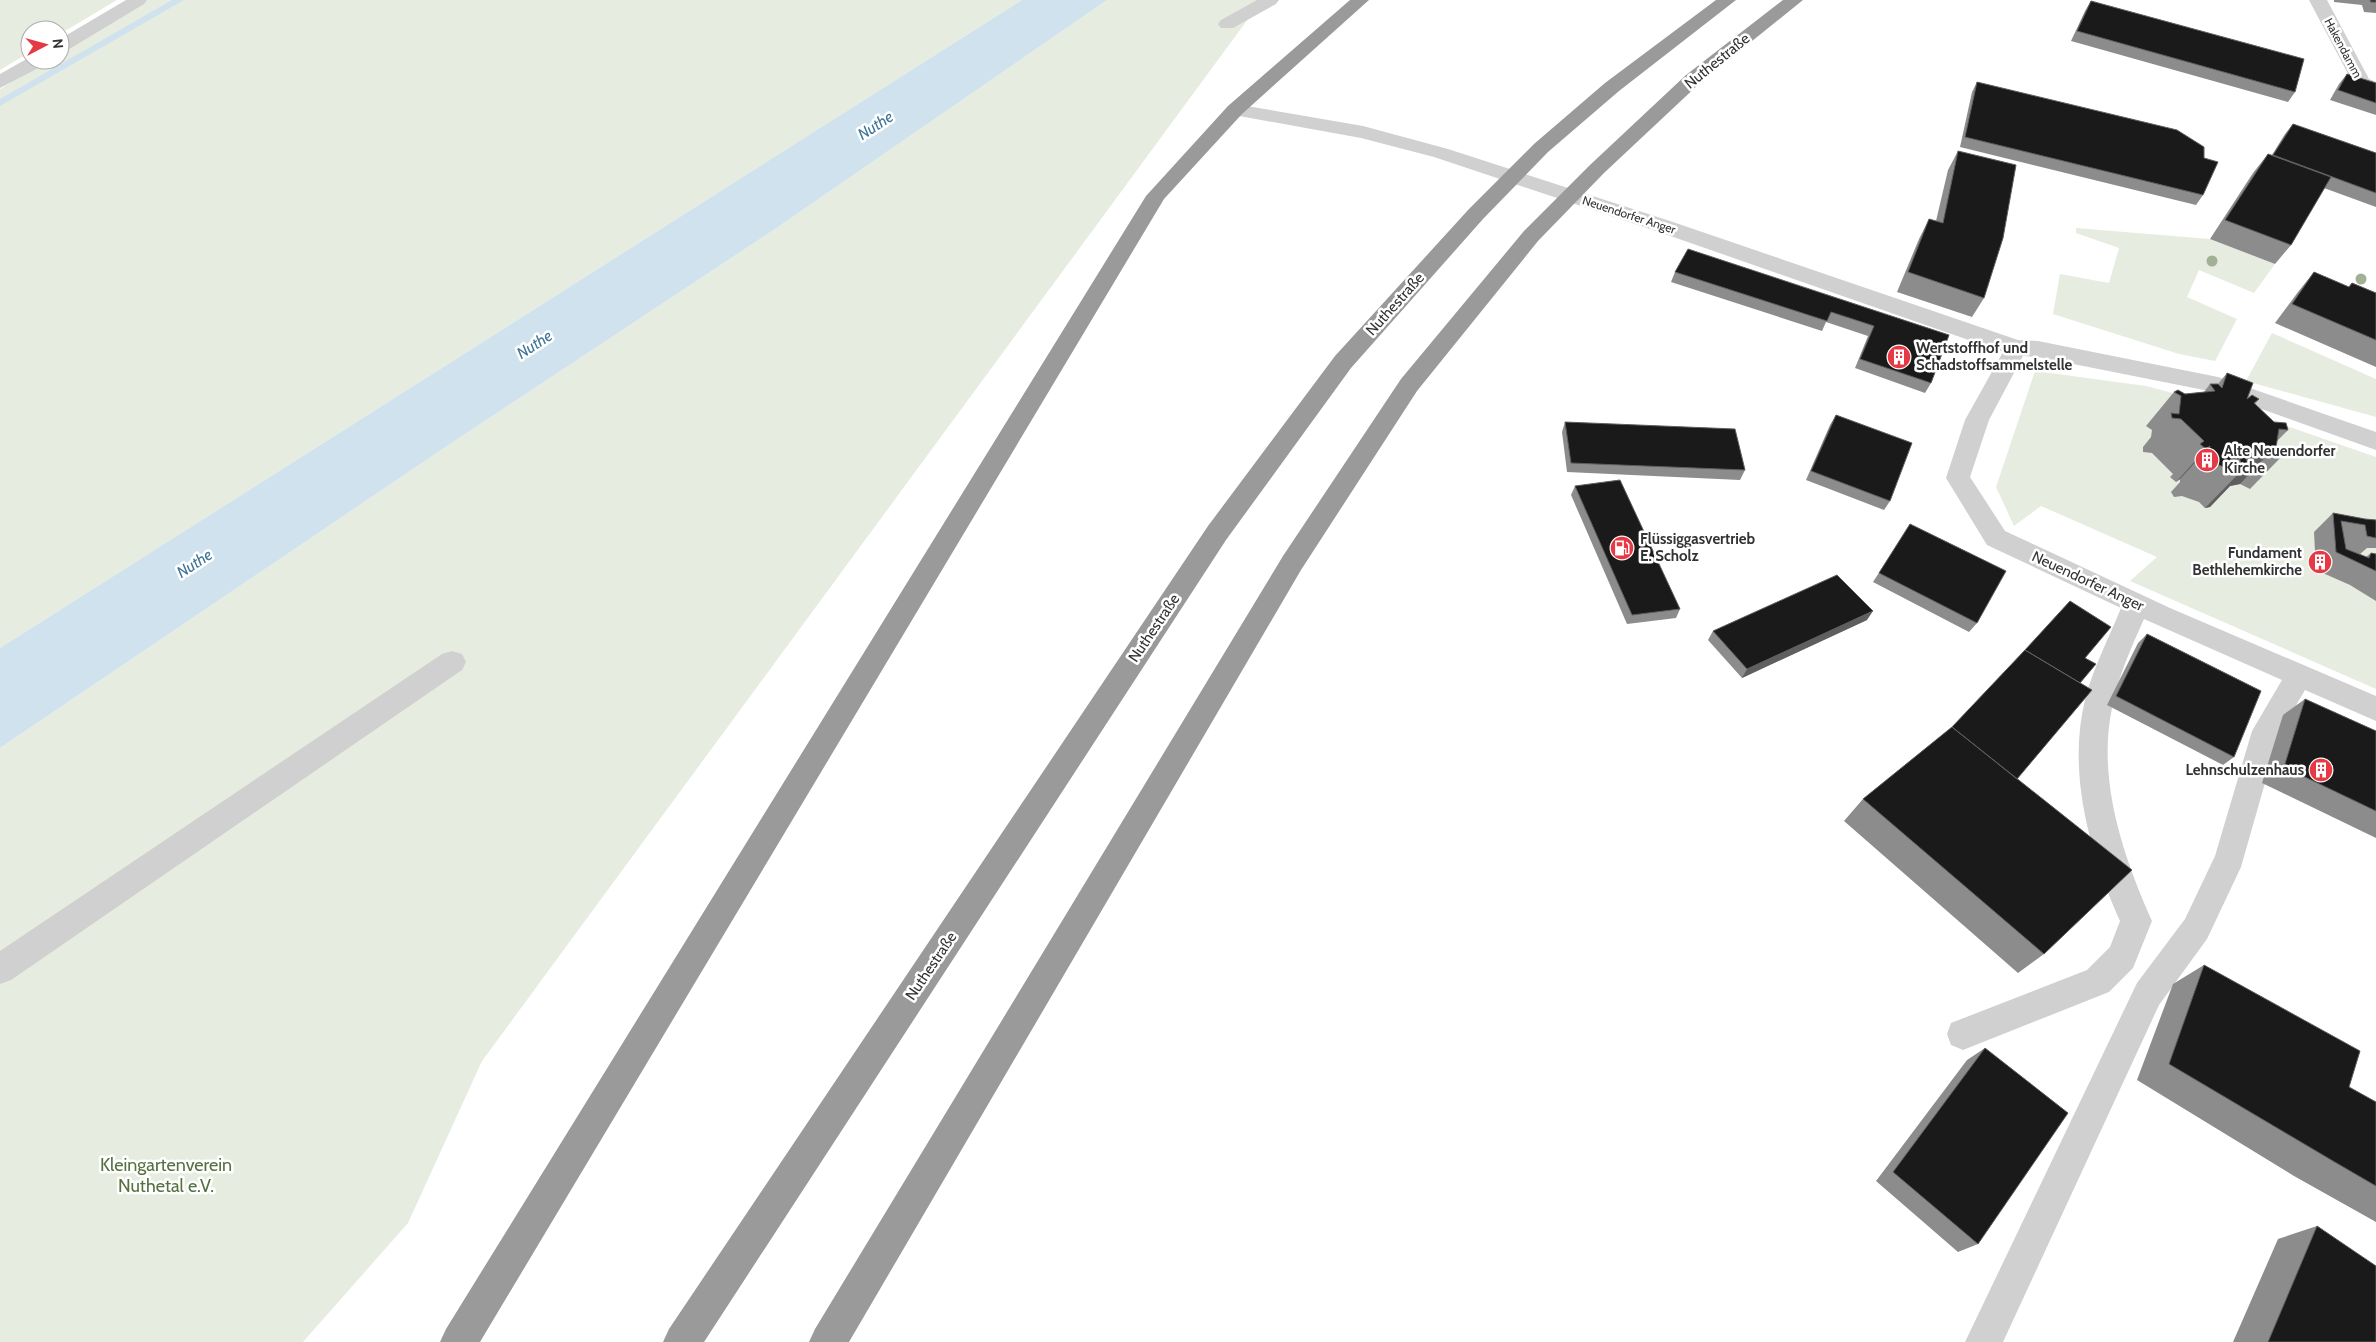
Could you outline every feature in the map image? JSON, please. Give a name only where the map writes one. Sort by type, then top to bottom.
[{"type":"highway","points":[[459,1342],[1156,196],[1235,110],[1360,0]]},
{"type":"highway","name":"Nuthestraße","points":[[682,1342],[1217,533],[1344,362],[1476,214],[1541,148],[1612,87],[1726,0]]},
{"type":"highway","name":"Nuthestraße","points":[[828,1342],[1292,563],[1409,385],[1531,236],[1597,170],[1693,79],[1794,0]]},
{"type":"street","points":[[70,41],[138,0]]},
{"type":"street","points":[[1227,24],[1270,0]]},
{"type":"street","name":"Hakendamm","points":[[2318,0],[2362,83],[2376,88]]},
{"type":"street","points":[[0,82],[21,70]]},
{"type":"street","name":"Neuendorfer Anger","points":[[1235,110],[1363,132],[1441,153],[1666,227],[2016,348],[2038,349],[2218,385],[2376,441]]},
{"type":"street","name":"Neuendorfer Anger","points":[[2016,348],[1977,420],[1958,478],[1996,538],[2376,709]]},
{"type":"street","points":[[1963,1034],[2098,981],[2122,957],[2136,921],[2124,897],[2103,826],[2094,764],[2097,710],[2116,653],[2137,603]]},
{"type":"street","points":[[0,969],[452,662]]},
{"type":"street","points":[[1984,1342],[2148,994],[2196,929],[2230,858],[2266,731],[2299,675]]},
{"type":"green space","points":[[0,0],[117,0],[70,28],[70,20],[20,20],[20,58],[0,70]]},
{"type":"green space","points":[[147,0],[1022,0],[0,648],[0,89],[31,70],[70,70],[70,47]]},
{"type":"green space","name":"Kleingartenverein Nuthetal e.V.","points":[[1107,0],[1262,0],[482,1061],[408,1223],[303,1342],[0,1342],[0,748],[444,448],[775,229]]},
{"type":"green space","points":[[2076,228],[2210,239],[2275,264],[2254,293],[2199,270],[2187,297],[2237,319],[2215,361],[2179,354],[2053,314],[2060,274],[2109,283],[2119,248],[2076,233]]},
{"type":"green space","points":[[2272,333],[2376,379],[2376,417],[2246,381]]},
{"type":"green space","points":[[2035,371],[2146,386],[2249,413],[2376,457],[2376,689],[2130,581],[2157,557],[2041,506],[2014,526],[1996,487]]},
{"type":"water","name":"Nuthe","points":[[1022,0],[1107,0],[775,229],[444,448],[0,748],[0,648]]},
{"type":"building","points":[[2091,1],[2304,59],[2295,92],[2077,31]]},
{"type":"building","points":[[2347,74],[2376,83],[2376,103],[2338,90]]},
{"type":"building","points":[[1977,82],[2177,130],[2204,147],[2204,158],[2218,162],[2203,195],[1965,137]]},
{"type":"building","points":[[2293,124],[2376,153],[2376,193],[2273,155]]},
{"type":"building","points":[[1958,151],[2016,165],[2003,238],[1984,298],[1908,272],[1929,219],[1943,223]]},
{"type":"building","points":[[2268,154],[2331,177],[2291,245],[2225,220]]},
{"type":"building","points":[[1688,249],[1949,335],[1931,383],[1860,359],[1874,326],[1831,312],[1827,321],[1675,272]]},
{"type":"building","points":[[2314,272],[2349,287],[2352,283],[2376,293],[2376,340],[2292,304]]},
{"type":"building","points":[[2227,373],[2253,383],[2247,399],[2252,395],[2259,399],[2254,403],[2274,422],[2286,423],[2288,430],[2279,429],[2276,447],[2285,453],[2282,456],[2272,450],[2245,456],[2248,464],[2241,463],[2239,457],[2235,467],[2242,474],[2236,475],[2230,469],[2213,463],[2205,464],[2201,459],[2208,458],[2210,446],[2206,449],[2200,444],[2204,441],[2181,419],[2172,418],[2171,413],[2179,414],[2181,396],[2174,392],[2178,390],[2185,394],[2215,391],[2210,384],[2218,384],[2222,388]]},
{"type":"building","points":[[1836,415],[1912,443],[1890,501],[1811,471]]},
{"type":"building","points":[[1565,422],[1735,429],[1745,470],[1571,463]]},
{"type":"building","points":[[1620,480],[1680,609],[1632,615],[1575,486]]},
{"type":"building","points":[[2333,513],[2376,520],[2376,538],[2367,536],[2365,525],[2341,521],[2346,549],[2369,558],[2371,553],[2376,554],[2376,571],[2336,552]]},
{"type":"building","points":[[1910,524],[2006,571],[1977,623],[1879,573]]},
{"type":"building","points":[[1837,575],[1873,611],[1747,669],[1713,631]]},
{"type":"building","points":[[2070,601],[2111,627],[2085,658],[2096,664],[2080,683],[2025,650]]},
{"type":"building","points":[[2147,634],[2261,691],[2234,757],[2116,696]]},
{"type":"building","points":[[2025,650],[2092,690],[2017,779],[1952,727]]},
{"type":"building","points":[[2305,699],[2376,731],[2376,811],[2284,767]]},
{"type":"building","points":[[1952,727],[2132,870],[2044,954],[1863,799]]},
{"type":"building","points":[[2204,965],[2360,1051],[2349,1087],[2376,1102],[2376,1186],[2169,1064]]},
{"type":"building","points":[[1985,1048],[2068,1113],[1978,1244],[1893,1172]]},
{"type":"building","points":[[2317,1226],[2376,1266],[2376,1342],[2268,1342]]},
{"type":"waterway","points":[[0,103],[179,0]]},
{"type":"place","name":"Wertstoffhof und Schadstoffsammelstelle","points":[[1899,357]]},
{"type":"place","name":"Alte Neuendorfer Kirche","points":[[2207,460]]},
{"type":"place","name":"Flüssiggasvertrieb E. Scholz","points":[[1622,548]]},
{"type":"place","name":"Fundament Bethlehemkirche","points":[[2320,562]]},
{"type":"place","name":"Lehnschulzenhaus","points":[[2321,770]]}]
